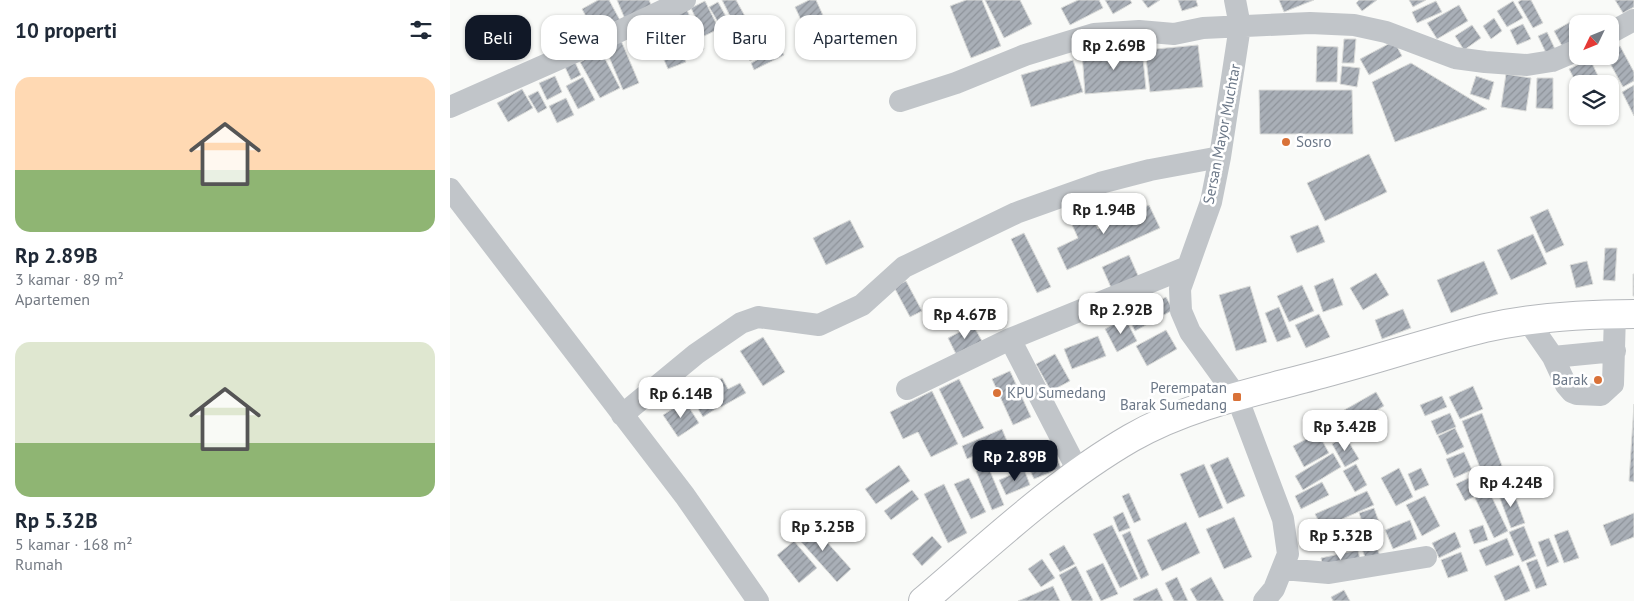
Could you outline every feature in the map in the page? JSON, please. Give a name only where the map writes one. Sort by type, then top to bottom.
[{"type":"highway","points":[[923,601],[1020,517],[1078,471],[1132,437],[1172,418],[1237,397],[1389,356],[1458,335],[1528,320],[1572,315],[1625,314]]},
{"type":"street","points":[[450,107],[586,47],[685,0]]},
{"type":"street","name":"Sersan Mayor Muchtar","points":[[1234,0],[1240,26],[1220,157],[1211,202],[1180,289],[1181,311],[1190,332],[1237,397],[1283,519],[1288,554],[1274,589],[1264,601]]},
{"type":"street","points":[[1619,28],[1634,20]]},
{"type":"street","points":[[900,101],[956,82],[1025,55],[1094,34],[1139,31],[1174,34],[1203,28],[1310,23],[1354,25],[1386,32],[1455,58],[1527,66],[1552,61],[1569,54]]},
{"type":"street","points":[[622,415],[696,354],[741,323],[758,317],[819,325],[862,305],[904,267],[1016,213],[1100,183],[1150,170],[1220,157]]},
{"type":"street","points":[[450,189],[685,496],[758,601]]},
{"type":"street","points":[[907,389],[1010,339],[1186,268]]},
{"type":"street","points":[[1528,320],[1553,357],[1566,385],[1572,392],[1601,395],[1613,384],[1615,351],[1625,314]]},
{"type":"street","points":[[1010,339],[1078,471]]},
{"type":"street","points":[[1553,357],[1615,351]]},
{"type":"street","points":[[1283,569],[1329,573],[1426,557]]},
{"type":"building","points":[[598,0],[609,0],[621,22],[617,24],[617,15],[585,15],[582,9]]},
{"type":"building","points":[[617,0],[649,0],[654,12],[647,15],[627,15],[627,24]]},
{"type":"building","points":[[722,0],[736,0],[744,15],[730,15]]},
{"type":"building","points":[[809,0],[816,0],[823,15],[799,15],[795,7]]},
{"type":"building","points":[[966,0],[982,0],[1001,46],[971,58],[950,6]]},
{"type":"building","points":[[985,0],[1020,0],[1032,24],[1004,38]]},
{"type":"building","points":[[1078,0],[1099,0],[1103,8],[1070,25],[1061,8]]},
{"type":"building","points":[[1105,0],[1130,0],[1132,3],[1113,14]]},
{"type":"building","points":[[1142,0],[1160,0],[1148,8]]},
{"type":"building","points":[[1178,0],[1196,0],[1198,6],[1182,11]]},
{"type":"building","points":[[1279,0],[1314,0],[1284,12]]},
{"type":"building","points":[[1359,0],[1377,0],[1362,11],[1356,3]]},
{"type":"building","points":[[1409,0],[1426,0],[1413,7]]},
{"type":"building","points":[[1521,0],[1531,0],[1543,23],[1533,28],[1518,2]]},
{"type":"building","points":[[1615,0],[1634,0],[1634,7],[1623,13]]},
{"type":"building","points":[[705,1],[714,19],[714,31],[704,36],[704,15],[694,15],[691,8]]},
{"type":"building","points":[[1436,1],[1442,12],[1417,23],[1412,12]]},
{"type":"building","points":[[1513,1],[1523,18],[1507,27],[1497,11]]},
{"type":"building","points":[[718,2],[725,15],[714,15],[709,7]]},
{"type":"building","points":[[1459,5],[1468,21],[1437,39],[1427,23]]},
{"type":"building","points":[[687,10],[689,15],[676,15]]},
{"type":"building","points":[[1494,18],[1502,31],[1491,39],[1483,26]]},
{"type":"building","points":[[1569,23],[1569,42],[1562,46],[1554,31]]},
{"type":"building","points":[[1523,24],[1531,39],[1517,45],[1510,30]]},
{"type":"building","points":[[1472,25],[1481,38],[1464,50],[1455,36]]},
{"type":"building","points":[[1547,32],[1555,49],[1546,53],[1538,36]]},
{"type":"building","points":[[620,38],[627,55],[627,60],[629,60],[639,83],[623,90],[610,60],[617,60],[617,39]]},
{"type":"building","points":[[1344,39],[1356,39],[1354,63],[1342,63]]},
{"type":"building","points":[[1394,41],[1402,56],[1369,75],[1360,59]]},
{"type":"building","points":[[1198,45],[1203,87],[1150,92],[1145,50]]},
{"type":"building","points":[[1317,46],[1338,47],[1337,82],[1316,82]]},
{"type":"building","points":[[1619,46],[1634,72],[1634,81],[1623,87],[1619,75],[1616,75],[1611,65],[1619,65]]},
{"type":"building","points":[[1142,48],[1146,89],[1085,94],[1082,53]]},
{"type":"building","points":[[574,60],[581,75],[571,80],[564,65]]},
{"type":"building","points":[[584,60],[606,60],[620,88],[600,98],[580,62]]},
{"type":"building","points":[[664,60],[685,60],[686,62],[668,69]]},
{"type":"building","points":[[757,60],[774,60],[754,70],[751,63]]},
{"type":"building","points":[[1073,60],[1083,92],[1031,107],[1021,75]]},
{"type":"building","points":[[1411,63],[1487,109],[1395,142],[1372,82]]},
{"type":"building","points":[[1577,65],[1593,65],[1598,75],[1572,75],[1569,69]]},
{"type":"building","points":[[1342,66],[1360,68],[1357,87],[1340,84]]},
{"type":"building","points":[[1506,74],[1531,78],[1526,111],[1501,107]]},
{"type":"building","points":[[555,76],[562,92],[547,100],[539,83]]},
{"type":"building","points":[[1476,76],[1494,82],[1489,100],[1470,94]]},
{"type":"building","points":[[583,77],[595,100],[578,109],[566,86]]},
{"type":"building","points":[[1537,78],[1553,78],[1553,109],[1536,108]]},
{"type":"building","points":[[1634,85],[1634,116],[1622,92]]},
{"type":"building","points":[[522,89],[533,108],[508,122],[497,103]]},
{"type":"building","points":[[1259,90],[1352,90],[1353,134],[1260,134]]},
{"type":"building","points":[[538,91],[547,108],[538,113],[528,96]]},
{"type":"building","points":[[566,98],[574,115],[557,123],[549,106]]},
{"type":"building","points":[[1369,154],[1387,192],[1325,221],[1307,183]]},
{"type":"building","points":[[1149,205],[1160,228],[1067,270],[1057,248],[1078,238],[1068,216],[1088,207],[1098,229]]},
{"type":"building","points":[[1548,209],[1564,245],[1546,253],[1530,217]]},
{"type":"building","points":[[850,220],[864,247],[826,265],[813,238]]},
{"type":"building","points":[[1318,225],[1325,242],[1297,253],[1290,236]]},
{"type":"building","points":[[1024,233],[1051,287],[1037,293],[1011,239]]},
{"type":"building","points":[[1533,234],[1547,264],[1511,280],[1497,250]]},
{"type":"building","points":[[1605,248],[1617,248],[1615,281],[1603,280]]},
{"type":"building","points":[[1129,255],[1140,280],[1113,292],[1102,267]]},
{"type":"building","points":[[1484,261],[1498,294],[1451,313],[1437,280]]},
{"type":"building","points":[[1587,261],[1593,284],[1576,288],[1570,265]]},
{"type":"building","points":[[1376,273],[1389,295],[1363,310],[1350,288]]},
{"type":"building","points":[[1634,274],[1634,296],[1633,296]]},
{"type":"building","points":[[1333,278],[1343,305],[1323,312],[1314,286]]},
{"type":"building","points":[[906,281],[922,311],[910,317],[894,287]]},
{"type":"building","points":[[1302,285],[1314,311],[1289,322],[1277,296]]},
{"type":"building","points":[[1250,286],[1267,342],[1236,351],[1219,295]]},
{"type":"building","points":[[1166,297],[1173,310],[1135,331],[1128,317]]},
{"type":"building","points":[[1279,307],[1291,337],[1277,342],[1265,313]]},
{"type":"building","points":[[1403,309],[1411,328],[1382,339],[1375,320]]},
{"type":"building","points":[[1319,314],[1330,337],[1306,348],[1295,325]]},
{"type":"building","points":[[1125,318],[1137,341],[1117,352],[1105,329]]},
{"type":"building","points":[[973,325],[982,341],[956,354],[948,338]]},
{"type":"building","points":[[1166,330],[1177,349],[1147,366],[1136,346]]},
{"type":"building","points":[[1098,336],[1106,356],[1072,369],[1064,349]]},
{"type":"building","points":[[763,337],[785,372],[763,386],[740,351]]},
{"type":"building","points":[[1055,354],[1070,381],[1051,391],[1036,364]]},
{"type":"building","points":[[1010,371],[1031,417],[1013,425],[992,379]]},
{"type":"building","points":[[722,378],[728,389],[740,383],[746,393],[721,407],[709,387]]},
{"type":"building","points":[[959,379],[984,428],[963,438],[939,389]]},
{"type":"building","points":[[703,385],[717,408],[703,417],[689,394]]},
{"type":"building","points":[[1473,386],[1483,409],[1460,419],[1449,397]]},
{"type":"building","points":[[932,391],[958,444],[931,457],[918,432],[903,439],[890,412]]},
{"type":"building","points":[[1376,392],[1384,406],[1333,436],[1325,421]]},
{"type":"building","points":[[1442,396],[1447,407],[1425,416],[1420,405]]},
{"type":"building","points":[[685,401],[699,423],[678,437],[663,415]]},
{"type":"building","points":[[1634,404],[1634,482],[1629,481]]},
{"type":"building","points":[[1450,413],[1456,427],[1437,435],[1431,421]]},
{"type":"building","points":[[1482,413],[1507,479],[1487,486],[1462,421]]},
{"type":"building","points":[[1455,428],[1464,447],[1447,455],[1438,436]]},
{"type":"building","points":[[1002,429],[1007,441],[967,459],[962,446]]},
{"type":"building","points":[[1318,433],[1329,453],[1304,467],[1293,446]]},
{"type":"building","points":[[1345,436],[1359,459],[1345,467],[1332,444]]},
{"type":"building","points":[[1054,452],[1061,468],[1034,479],[1027,464]]},
{"type":"building","points":[[1464,452],[1472,470],[1454,478],[1446,459]]},
{"type":"building","points":[[1333,453],[1341,467],[1303,490],[1295,476]]},
{"type":"building","points":[[1228,457],[1245,496],[1227,504],[1210,465]]},
{"type":"building","points":[[1204,464],[1223,508],[1199,518],[1180,474]]},
{"type":"building","points":[[1356,464],[1367,485],[1355,492],[1343,471]]},
{"type":"building","points":[[899,465],[910,481],[876,504],[865,489]]},
{"type":"building","points":[[988,466],[1004,505],[992,510],[976,471]]},
{"type":"building","points":[[1399,468],[1413,497],[1396,506],[1381,478]]},
{"type":"building","points":[[1421,468],[1429,485],[1415,491],[1408,474]]},
{"type":"building","points":[[1024,469],[1030,485],[1006,495],[999,480]]},
{"type":"building","points":[[1473,476],[1482,493],[1465,501],[1456,484]]},
{"type":"building","points":[[969,478],[986,512],[971,519],[954,484]]},
{"type":"building","points":[[1322,482],[1329,495],[1301,509],[1295,496]]},
{"type":"building","points":[[944,484],[967,533],[948,543],[924,494]]},
{"type":"building","points":[[1512,488],[1525,523],[1511,528],[1498,493]]},
{"type":"building","points":[[912,490],[919,499],[891,520],[884,511]]},
{"type":"building","points":[[1367,491],[1374,505],[1322,528],[1315,514]]},
{"type":"building","points":[[1489,491],[1508,531],[1494,538],[1475,498]]},
{"type":"building","points":[[1129,493],[1141,520],[1134,523],[1122,496]]},
{"type":"building","points":[[1425,496],[1440,526],[1422,536],[1406,505]]},
{"type":"building","points":[[1374,508],[1383,533],[1368,538],[1359,513]]},
{"type":"building","points":[[1123,512],[1130,528],[1119,532],[1113,517]]},
{"type":"building","points":[[1634,513],[1634,537],[1611,546],[1603,525]]},
{"type":"building","points":[[1234,517],[1252,557],[1224,569],[1206,529]]},
{"type":"building","points":[[1410,520],[1417,539],[1393,549],[1385,530]]},
{"type":"building","points":[[809,522],[851,569],[837,582],[795,535]]},
{"type":"building","points":[[1186,522],[1200,553],[1162,571],[1147,540]]},
{"type":"building","points":[[1357,522],[1362,540],[1349,543],[1344,525]]},
{"type":"building","points":[[1112,525],[1138,579],[1120,588],[1093,534]]},
{"type":"building","points":[[1483,525],[1488,540],[1474,544],[1469,530]]},
{"type":"building","points":[[1524,526],[1536,556],[1522,562],[1509,532]]},
{"type":"building","points":[[1568,530],[1579,558],[1564,563],[1554,535]]},
{"type":"building","points":[[1130,531],[1149,575],[1141,579],[1122,535]]},
{"type":"building","points":[[1455,532],[1461,547],[1439,558],[1432,543]]},
{"type":"building","points":[[932,536],[942,547],[922,566],[912,554]]},
{"type":"building","points":[[1507,538],[1514,555],[1486,566],[1479,550]]},
{"type":"building","points":[[1549,538],[1559,562],[1547,567],[1538,542]]},
{"type":"building","points":[[794,541],[817,568],[799,583],[777,555]]},
{"type":"building","points":[[1064,545],[1075,564],[1060,572],[1049,554]]},
{"type":"building","points":[[1376,545],[1381,559],[1367,563],[1362,549]]},
{"type":"building","points":[[1358,550],[1361,564],[1324,572],[1321,558]]},
{"type":"building","points":[[1461,552],[1468,571],[1448,578],[1441,560]]},
{"type":"building","points":[[1042,559],[1055,578],[1041,587],[1028,569]]},
{"type":"building","points":[[1537,559],[1547,585],[1536,589],[1526,563]]},
{"type":"building","points":[[1103,563],[1118,594],[1101,601],[1086,571]]},
{"type":"building","points":[[1519,565],[1530,591],[1505,601],[1494,576]]},
{"type":"building","points":[[1076,566],[1092,601],[1072,601],[1059,575]]},
{"type":"building","points":[[1177,577],[1188,601],[1174,601],[1165,583]]},
{"type":"building","points":[[1211,577],[1224,601],[1197,601],[1190,589]]},
{"type":"building","points":[[1053,586],[1060,601],[1018,601]]},
{"type":"building","points":[[1157,588],[1163,601],[1134,601],[1133,599]]},
{"type":"building","points":[[1344,590],[1350,601],[1333,601],[1331,597]]},
{"type":"place","name":"Sosro","points":[[1286,142]]},
{"type":"place","name":"Barak","points":[[1598,380]]},
{"type":"place","name":"KPU Sumedang","points":[[997,393]]},
{"type":"place","name":"Perempatan Barak Sumedang","points":[[1237,397]]}]
